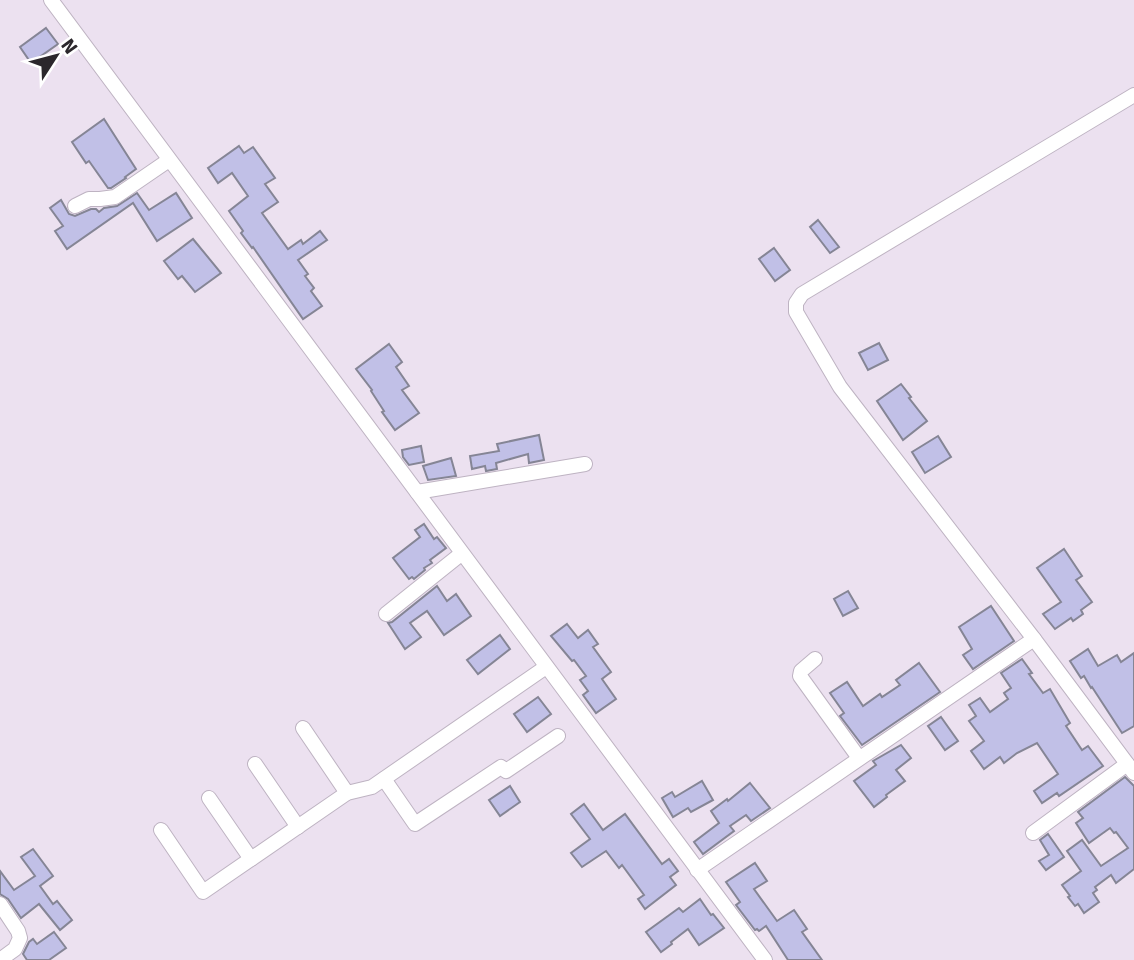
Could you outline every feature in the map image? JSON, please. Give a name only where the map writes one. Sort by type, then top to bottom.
[{"type":"street","points":[[51,0],[765,960]]},
{"type":"street","points":[[1032,833],[1131,769],[840,387],[796,312],[796,303],[802,294],[1134,95]]},
{"type":"street","points":[[75,206],[89,199],[115,197],[169,160]]},
{"type":"street","points":[[416,492],[585,464]]},
{"type":"street","points":[[386,614],[461,554]]},
{"type":"street","points":[[698,870],[1034,639]]},
{"type":"street","points":[[815,659],[801,671],[800,676],[859,758]]},
{"type":"street","points":[[161,831],[203,892],[347,793],[372,787],[546,667]]},
{"type":"street","points":[[303,728],[347,793]]},
{"type":"street","points":[[384,779],[415,824],[501,767],[506,771],[558,736]]},
{"type":"street","points":[[255,764],[298,827]]},
{"type":"street","points":[[209,798],[251,859]]},
{"type":"street","points":[[0,904],[20,938],[15,949],[1,960]]},
{"type":"building","points":[[46,28],[58,44],[31,63],[20,47]]},
{"type":"building","points":[[104,119],[136,169],[111,188],[108,188],[89,161],[86,163],[72,142]]},
{"type":"building","points":[[239,146],[244,153],[253,147],[275,178],[265,184],[278,202],[262,213],[288,249],[301,240],[303,244],[320,231],[327,240],[298,260],[314,288],[311,291],[322,306],[303,319],[241,233],[243,231],[229,211],[248,196],[232,173],[218,183],[208,168]]},
{"type":"building","points":[[137,193],[149,210],[176,193],[192,218],[157,241],[133,203],[67,249],[55,231],[63,226],[50,208],[61,200],[69,214],[75,216],[91,209],[99,212],[104,208],[117,206]]},
{"type":"building","points":[[818,220],[839,247],[830,253],[810,227]]},
{"type":"building","points":[[193,239],[221,273],[195,292],[182,276],[178,279],[164,261]]},
{"type":"building","points":[[774,248],[790,270],[775,281],[759,259]]},
{"type":"building","points":[[879,343],[888,360],[868,370],[859,353]]},
{"type":"building","points":[[389,344],[402,362],[396,367],[409,386],[402,390],[419,413],[395,430],[382,412],[384,411],[372,390],[356,369]]},
{"type":"building","points":[[901,384],[927,421],[903,440],[877,401]]},
{"type":"building","points":[[539,435],[544,460],[529,463],[528,454],[496,463],[497,469],[486,471],[485,466],[472,469],[470,456],[499,451],[497,444]]},
{"type":"building","points":[[938,436],[951,457],[925,473],[912,452]]},
{"type":"building","points":[[421,446],[424,462],[409,465],[402,450]]},
{"type":"building","points":[[451,458],[456,476],[428,480],[423,466]]},
{"type":"building","points":[[424,524],[434,539],[437,537],[446,548],[430,560],[432,563],[424,568],[425,570],[414,579],[409,579],[393,558],[420,537],[415,530]]},
{"type":"building","points":[[1064,549],[1082,576],[1076,580],[1092,602],[1081,610],[1083,614],[1073,621],[1071,618],[1055,629],[1043,614],[1061,602],[1037,568]]},
{"type":"building","points":[[437,586],[447,601],[456,594],[471,616],[444,635],[427,611],[410,623],[421,637],[405,649],[388,623]]},
{"type":"building","points":[[848,591],[858,608],[843,616],[834,599]]},
{"type":"building","points":[[991,606],[1014,641],[973,669],[963,655],[972,649],[959,627]]},
{"type":"building","points":[[567,624],[578,638],[588,630],[598,644],[593,647],[611,672],[602,679],[616,699],[596,713],[583,695],[588,691],[580,680],[586,676],[551,636]]},
{"type":"building","points":[[500,635],[510,649],[478,674],[467,660]]},
{"type":"building","points":[[1088,649],[1098,666],[1117,655],[1121,662],[1134,653],[1134,726],[1122,733],[1092,687],[1084,676],[1081,678],[1070,661]]},
{"type":"building","points":[[1022,659],[1043,693],[1050,689],[1070,723],[1066,726],[1082,750],[1088,746],[1103,766],[1059,796],[1057,793],[1042,803],[1034,791],[1058,774],[1037,743],[1004,763],[1000,757],[984,769],[971,751],[984,741],[969,721],[976,716],[969,705],[980,698],[990,712],[1008,699],[1004,693],[1011,688],[1001,673]]},
{"type":"building","points":[[919,663],[940,692],[862,745],[840,716],[844,713],[830,693],[847,682],[863,706],[900,685],[896,680]]},
{"type":"building","points":[[538,697],[551,714],[527,732],[514,714]]},
{"type":"building","points":[[941,717],[958,741],[945,750],[928,726]]},
{"type":"building","points":[[901,745],[911,758],[896,770],[905,781],[874,807],[854,781],[876,765],[873,761]]},
{"type":"building","points":[[1125,777],[1134,786],[1134,869],[1116,883],[1111,875],[1095,887],[1097,890],[1093,893],[1099,902],[1084,913],[1078,904],[1075,906],[1062,885],[1081,871],[1067,851],[1082,840],[1101,866],[1128,848],[1110,828],[1089,843],[1076,823],[1083,818],[1078,812]]},
{"type":"building","points":[[702,781],[713,800],[691,812],[688,808],[673,817],[662,798],[672,792],[675,797]]},
{"type":"building","points":[[750,783],[770,808],[751,821],[746,815],[730,826],[734,831],[703,854],[694,842],[719,823],[711,811]]},
{"type":"building","points":[[510,786],[520,802],[500,816],[489,800]]},
{"type":"building","points":[[584,804],[603,830],[625,814],[662,864],[669,859],[678,871],[670,877],[676,885],[645,909],[638,899],[644,895],[622,865],[619,868],[606,851],[582,867],[571,853],[590,839],[571,814]]},
{"type":"building","points":[[1048,834],[1064,857],[1046,870],[1039,861],[1049,855],[1040,840]]},
{"type":"building","points":[[33,849],[53,876],[40,886],[53,904],[57,901],[72,920],[60,930],[39,904],[21,918],[8,899],[0,894],[0,871],[14,890],[35,876],[21,857]]},
{"type":"building","points":[[755,863],[767,881],[754,889],[777,921],[794,910],[807,929],[802,932],[822,960],[788,960],[766,926],[759,931],[755,930],[736,905],[740,902],[726,882]]},
{"type":"building","points":[[700,899],[724,928],[699,945],[688,929],[661,952],[646,932],[679,908],[683,912]]},
{"type":"building","points":[[54,932],[66,948],[49,960],[27,960],[23,954],[29,942],[33,939],[37,944]]}]
